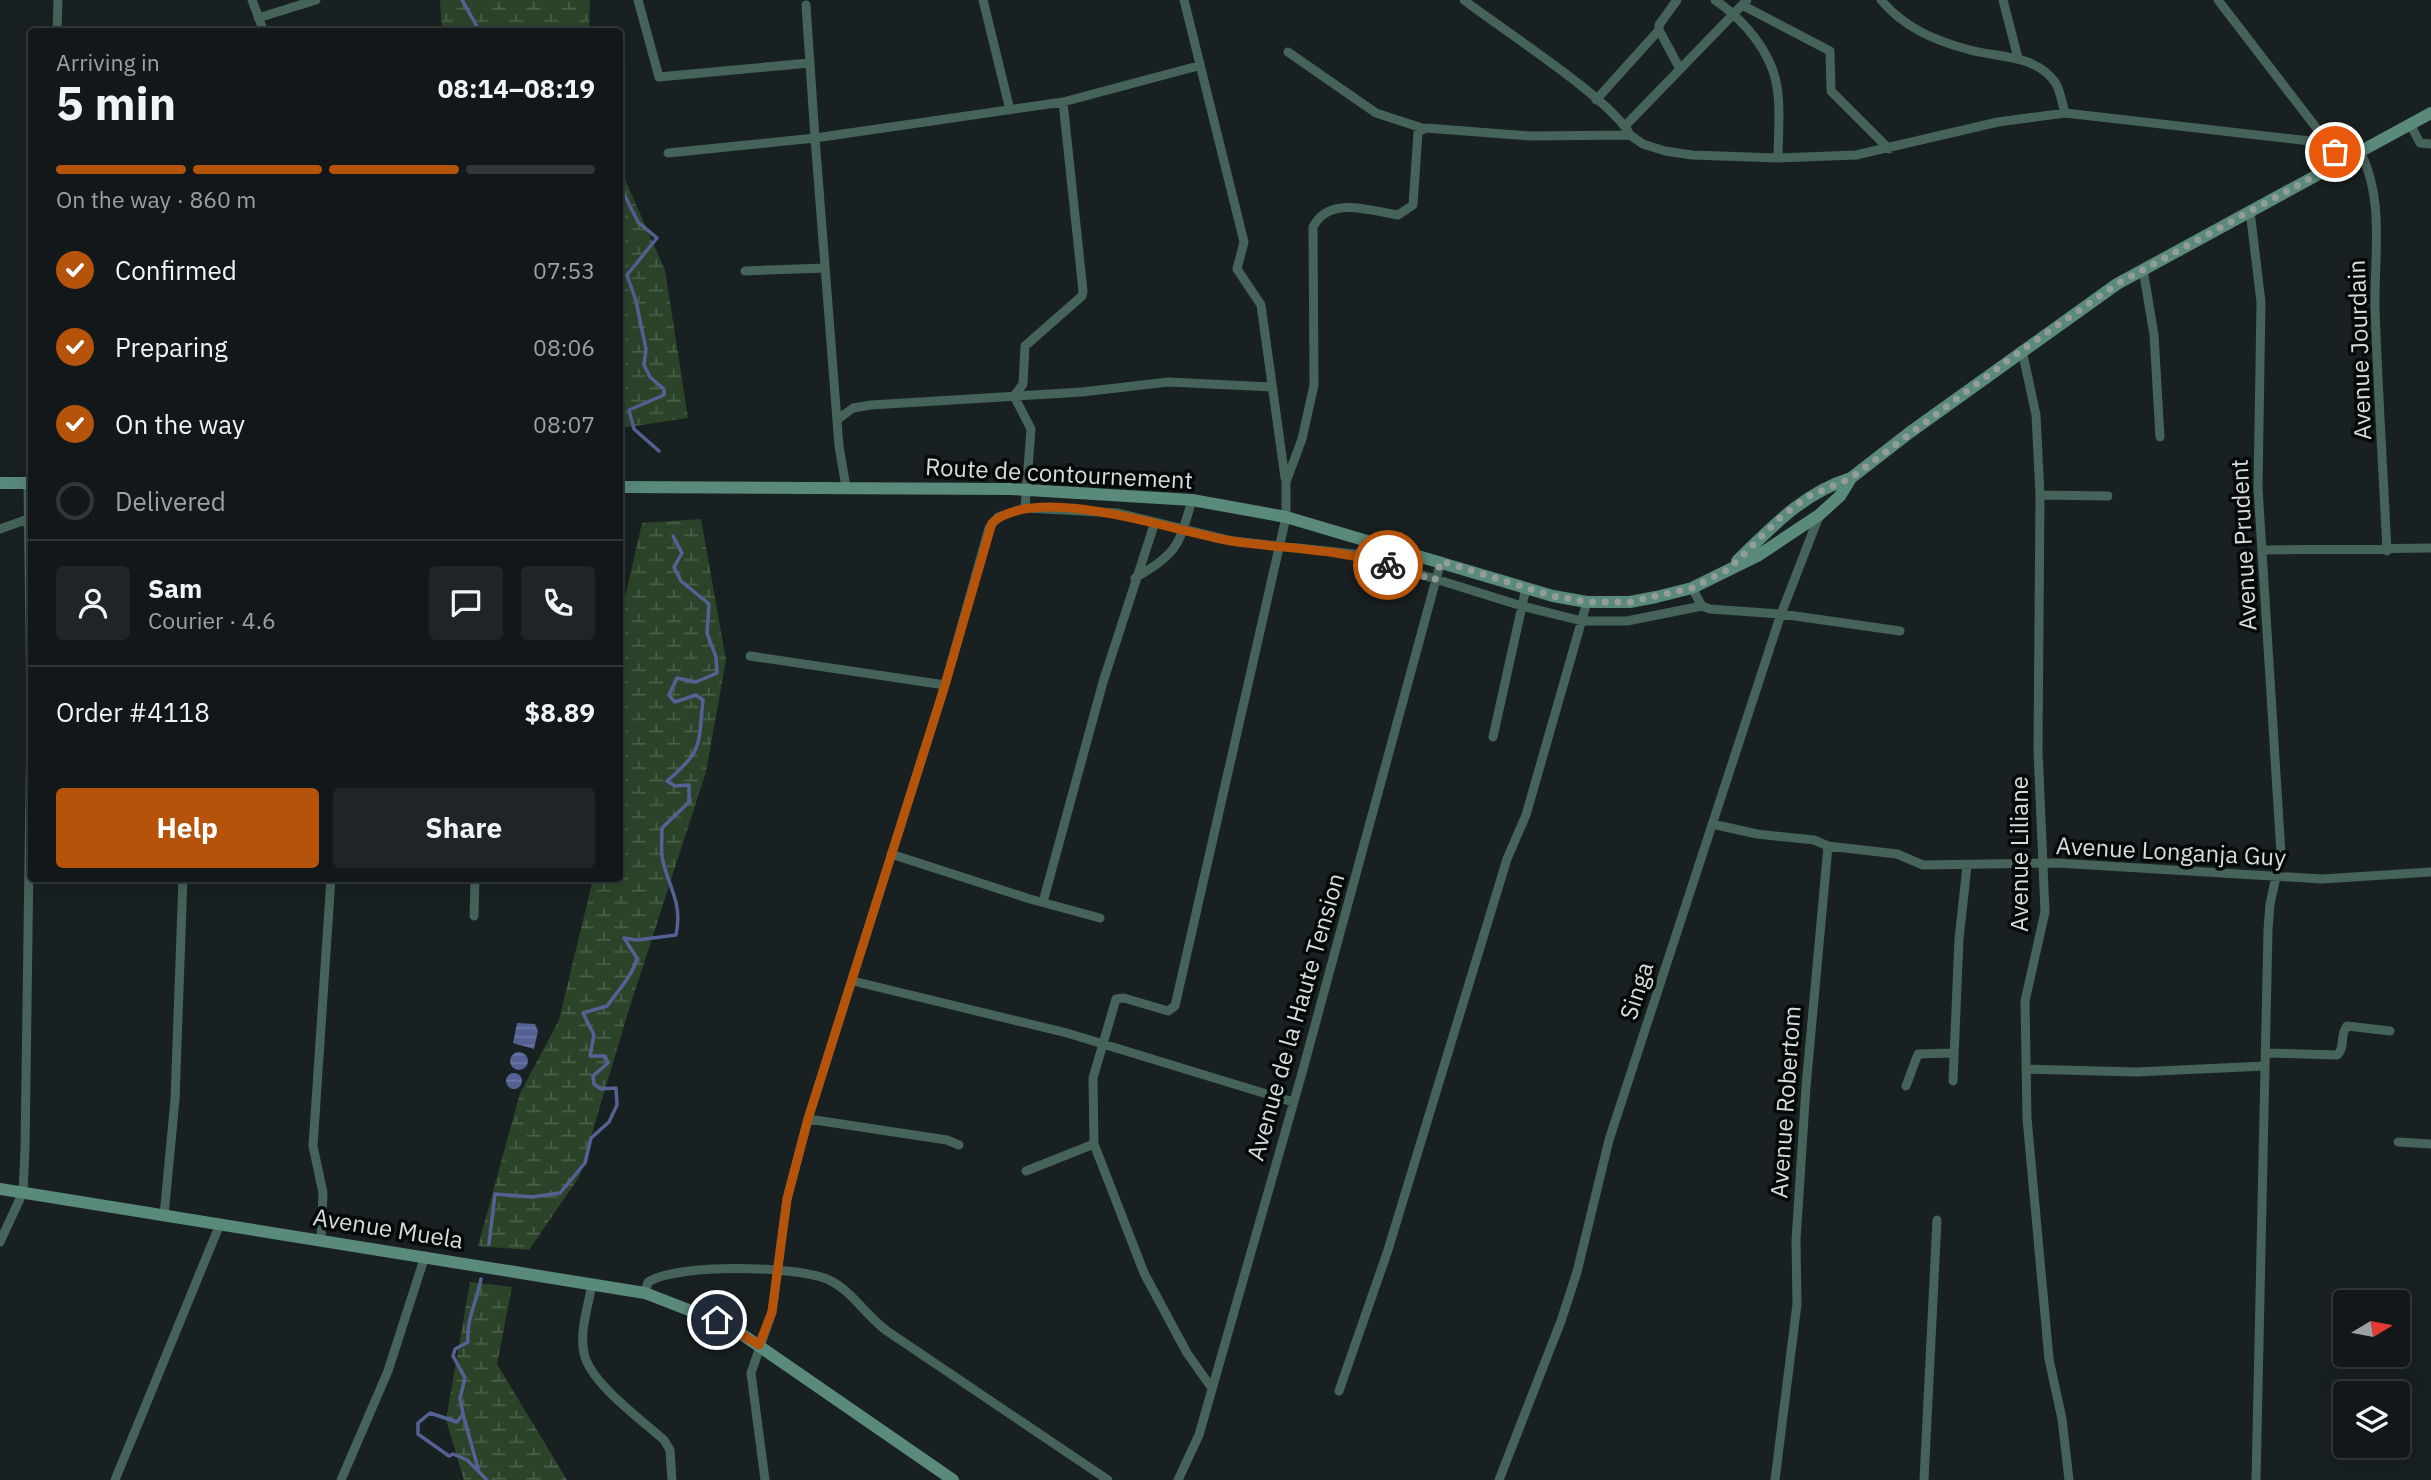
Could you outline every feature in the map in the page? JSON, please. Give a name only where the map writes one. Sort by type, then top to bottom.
[{"type":"street","points":[[58,0],[58,28]]},
{"type":"street","points":[[252,0],[262,28]]},
{"type":"street","points":[[258,18],[316,0]]},
{"type":"street","points":[[638,0],[659,77],[809,63]]},
{"type":"street","points":[[983,0],[1010,110]]},
{"type":"street","points":[[1184,0],[1198,66],[1210,96],[1244,242],[1237,270],[1261,305],[1286,482],[1286,517],[1175,1006],[1168,1011],[1119,998],[1102,1043],[1093,1079],[1094,1144],[1144,1273],[1186,1353],[1211,1387]]},
{"type":"street","points":[[1464,0],[1596,100],[1643,144],[1665,151],[1778,158],[1856,155],[1998,122],[2065,113],[2328,142]]},
{"type":"street","points":[[1596,100],[1659,30],[1663,19],[1677,0]]},
{"type":"street","points":[[1715,0],[1734,13],[1764,52],[1774,73],[1778,89],[1778,158]]},
{"type":"street","points":[[1881,0],[1894,16],[1923,34],[1971,50],[2018,58],[2042,70],[2056,83],[2065,113]]},
{"type":"street","points":[[2003,0],[2018,58]]},
{"type":"street","points":[[2218,0],[2342,161]]},
{"type":"street","points":[[1289,52],[1376,113],[1422,128],[1530,136],[1627,130],[1680,69],[1745,2],[1830,51],[1831,91],[1889,149]]},
{"type":"street","points":[[806,5],[837,420],[846,487]]},
{"type":"street","points":[[1659,30],[1680,69]]},
{"type":"street","points":[[667,153],[814,138],[1063,102],[1198,66]]},
{"type":"street","points":[[1014,396],[1023,384],[1025,346],[1082,296],[1083,291],[1063,102]]},
{"type":"street","name":"Route de contournement","points":[[1729,569],[1781,517],[1807,497],[1851,478],[2022,350],[2143,269],[2431,113]]},
{"type":"street","points":[[2410,124],[2420,143],[2431,144]]},
{"type":"street","points":[[1286,482],[1302,439],[1314,385],[1314,227],[1325,212],[1349,206],[1398,215],[1413,205],[1418,132],[1422,128]]},
{"type":"street","name":"Avenue Jourdain","points":[[2360,151],[2371,172],[2375,194],[2375,307],[2387,551]]},
{"type":"street","name":"Avenue Prudent","points":[[2250,211],[2261,302],[2258,488],[2281,854],[2274,877],[2268,930],[2256,1480]]},
{"type":"street","points":[[745,271],[825,268]]},
{"type":"street","points":[[2143,269],[2154,335],[2160,436]]},
{"type":"street","name":"Avenue Liliane","points":[[2022,350],[2036,415],[2040,495],[2038,750],[2045,912],[2025,1001],[2026,1069],[2036,1242],[2049,1359],[2062,1419],[2069,1480]]},
{"type":"street","points":[[837,420],[853,408],[862,406],[1168,382],[1272,387]]},
{"type":"street","points":[[1014,396],[1031,429],[1025,508]]},
{"type":"street","name":"Route de contournement","points":[[623,488],[1028,489],[1192,500],[1286,517],[1526,588],[1587,602],[1630,602],[1692,588],[1794,534],[1840,496],[1851,478]]},
{"type":"street","points":[[0,483],[28,483]]},
{"type":"street","points":[[2040,495],[2108,496]]},
{"type":"street","points":[[1135,578],[1164,562],[1183,530],[1192,500]]},
{"type":"street","points":[[765,1480],[751,1373],[772,1312],[787,1199],[808,1119],[945,685],[989,528],[998,517],[1025,508],[1118,513],[1233,541],[1355,554],[1522,606],[1582,621],[1627,621],[1670,615],[1702,606],[1900,631]]},
{"type":"street","name":"Singa","points":[[1499,1480],[1562,1321],[1577,1272],[1609,1140],[1782,614],[1819,515]]},
{"type":"street","points":[[0,529],[28,519]]},
{"type":"street","points":[[1043,902],[1135,578],[1154,522]]},
{"type":"street","points":[[2262,550],[2387,551],[2431,548]]},
{"type":"street","name":"Avenue de la Haute Tension","points":[[1178,1480],[1199,1435],[1441,561]]},
{"type":"street","points":[[1493,737],[1526,588]]},
{"type":"street","points":[[1692,588],[1702,606]]},
{"type":"street","points":[[1339,1391],[1388,1250],[1507,859],[1526,816],[1587,602]]},
{"type":"street","points":[[750,656],[945,685]]},
{"type":"street","points":[[1712,824],[1758,834],[1814,840],[1828,846]]},
{"type":"street","name":"Avenue Longanja Guy","points":[[1828,846],[1897,854],[1923,865],[2043,864],[2322,880],[2431,872]]},
{"type":"street","name":"Avenue Robertom","points":[[1775,1480],[1797,1304],[1796,1240],[1805,1101],[1828,846]]},
{"type":"street","points":[[891,854],[1100,918]]},
{"type":"street","points":[[1953,1081],[1952,1053],[1959,939],[1967,866]]},
{"type":"street","points":[[0,1242],[23,1192],[29,882]]},
{"type":"street","points":[[164,1214],[175,1100],[183,882]]},
{"type":"street","points":[[321,1239],[323,1193],[313,1146],[331,882]]},
{"type":"street","points":[[474,916],[475,882]]},
{"type":"street","points":[[853,981],[1102,1043],[1293,1102]]},
{"type":"street","points":[[2266,1053],[2337,1055],[2342,1049],[2343,1032],[2347,1027],[2390,1031]]},
{"type":"street","points":[[1906,1086],[1918,1054],[1952,1053]]},
{"type":"street","points":[[2026,1069],[2136,1072],[2265,1066]]},
{"type":"street","points":[[808,1119],[947,1140],[959,1145]]},
{"type":"street","points":[[2399,1142],[2431,1144]]},
{"type":"street","points":[[1026,1171],[1094,1144]]},
{"type":"street","name":"Avenue Muela","points":[[0,1189],[645,1293],[704,1314],[759,1345],[953,1480]]},
{"type":"street","points":[[1924,1480],[1937,1220]]},
{"type":"street","points":[[115,1480],[220,1224]]},
{"type":"street","points":[[341,1480],[388,1371],[425,1256]]},
{"type":"street","points":[[645,1293],[648,1282],[656,1277],[681,1271],[731,1269],[809,1275],[841,1287],[884,1328],[1108,1480]]},
{"type":"street","points":[[592,1283],[583,1338],[584,1355],[594,1375],[664,1440],[670,1450],[672,1480]]},
{"type":"green space","points":[[440,0],[590,0],[589,28],[442,28]]},
{"type":"green space","points":[[623,175],[665,270],[688,418],[623,428]]},
{"type":"green space","points":[[701,519],[726,660],[706,772],[630,1006],[579,1177],[529,1250],[478,1246],[520,1093],[559,1020],[592,882],[623,882],[623,606],[642,523]]},
{"type":"green space","points":[[470,1282],[512,1287],[497,1364],[567,1480],[464,1480],[446,1420]]},
{"type":"water","points":[[517,1023],[535,1024],[538,1031],[534,1049],[513,1043]]},
{"type":"water","points":[[519,1052],[525,1055],[528,1061],[525,1067],[519,1070],[513,1067],[510,1061],[513,1055]]},
{"type":"water","points":[[514,1073],[522,1081],[514,1089],[506,1081]]},
{"type":"waterway","points":[[462,0],[478,28]]},
{"type":"waterway","points":[[623,192],[638,222],[657,238],[627,275],[636,301],[646,349],[644,365],[650,377],[664,389],[664,395],[629,410],[634,429],[659,451]]},
{"type":"waterway","points":[[489,1244],[495,1194],[532,1197],[560,1193],[585,1163],[591,1138],[609,1122],[617,1105],[616,1088],[601,1089],[594,1084],[593,1076],[608,1063],[605,1056],[590,1056],[594,1035],[583,1013],[607,1006],[632,971],[637,958],[624,938],[637,940],[676,935],[678,913],[662,857],[662,828],[689,802],[689,785],[675,786],[667,781],[688,762],[697,746],[703,700],[696,695],[675,702],[669,695],[677,678],[696,682],[717,673],[716,657],[707,633],[709,604],[681,581],[674,567],[682,553],[673,536]]},
{"type":"waterway","points":[[481,1279],[470,1318],[468,1342],[455,1349],[453,1356],[465,1378],[460,1398],[463,1414],[457,1422],[430,1413],[418,1423],[418,1434],[449,1456],[453,1454],[467,1460],[487,1480]]},
{"type":"waterway","points":[[463,1414],[479,1472]]},
{"type":"way so far","points":[[1388,565],[1435,580],[1441,561],[1553,596],[1587,602],[1630,602],[1692,588],[1729,569],[1781,517],[1807,497],[1851,478],[2022,350],[2117,284],[2342,161],[2335,152]]},
{"type":"route","points":[[717,1320],[759,1345],[767,1329],[772,1312],[787,1199],[808,1119],[945,685],[992,523],[998,517],[1025,508],[1118,513],[1233,541],[1340,551],[1388,565]]}]
